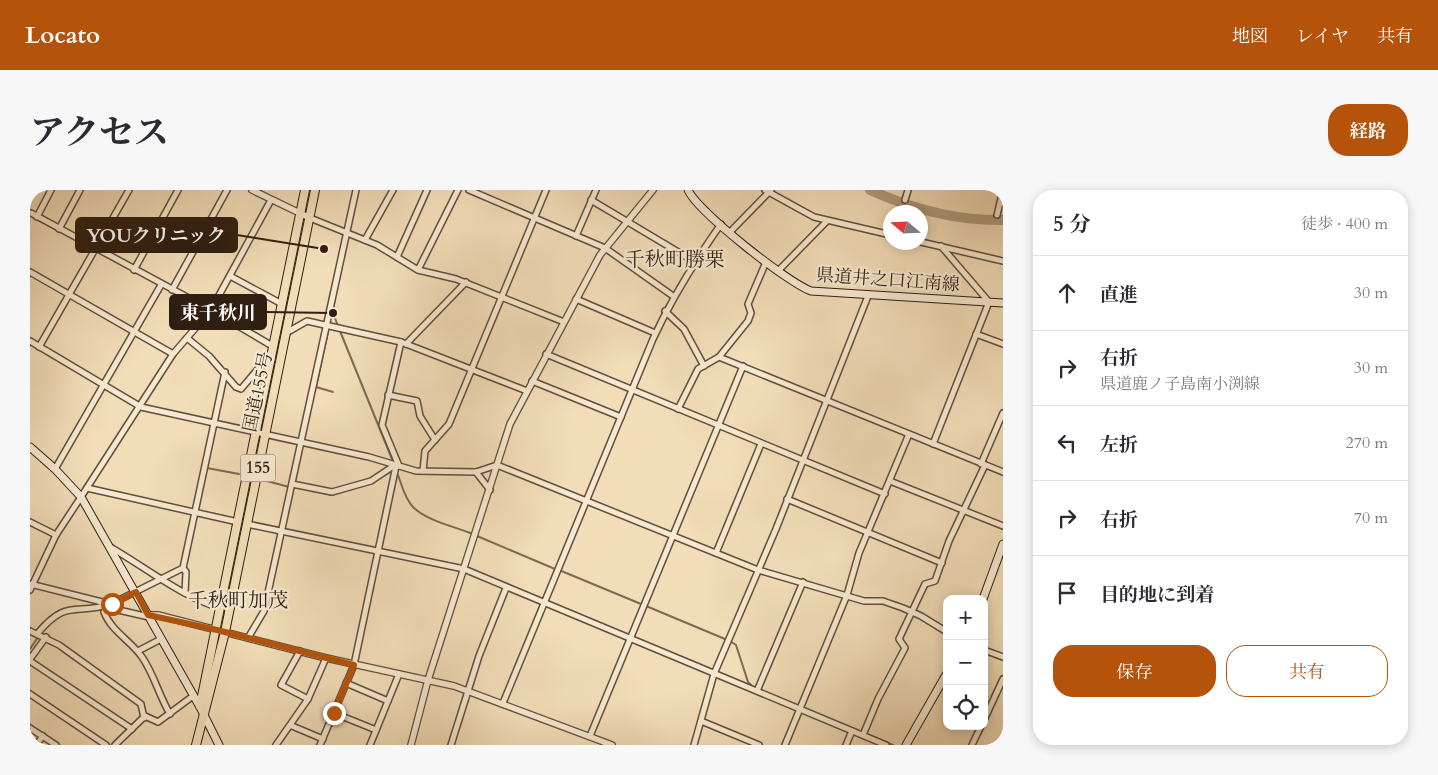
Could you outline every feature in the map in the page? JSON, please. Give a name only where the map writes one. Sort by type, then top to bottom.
[{"type":"highway","name":"国道155号","points":[[221,631],[221,608],[305,190]]},
{"type":"highway","name":"国道155号","points":[[194,745],[247,524],[315,190]]},
{"type":"main road","name":"県道井之口江南線","points":[[688,190],[700,208],[791,281],[811,291],[1003,303]]},
{"type":"main road","points":[[30,447],[55,469],[81,497],[202,710],[219,745]]},
{"type":"main road","points":[[984,595],[1003,544]]},
{"type":"main road","points":[[906,745],[943,686]]},
{"type":"street","points":[[37,217],[51,190]]},
{"type":"street","points":[[59,229],[80,190]]},
{"type":"street","points":[[39,347],[129,190]]},
{"type":"street","points":[[134,270],[178,190]]},
{"type":"street","points":[[172,290],[227,190]]},
{"type":"street","points":[[252,190],[300,214],[365,240],[418,270],[466,282],[564,322]]},
{"type":"street","points":[[248,638],[264,610],[328,325],[356,190]]},
{"type":"street","points":[[365,240],[393,190]]},
{"type":"street","points":[[398,257],[427,190]]},
{"type":"street","points":[[418,270],[458,190]]},
{"type":"street","points":[[469,190],[605,248],[674,296]]},
{"type":"street","points":[[423,471],[426,451],[449,424],[546,190]]},
{"type":"street","points":[[576,236],[596,190]]},
{"type":"street","points":[[411,745],[428,680],[510,424],[546,354],[605,248],[652,190]]},
{"type":"street","points":[[905,200],[908,190]]},
{"type":"street","points":[[996,216],[1003,190]]},
{"type":"street","points":[[730,232],[768,191],[814,217],[883,233]]},
{"type":"street","points":[[111,604],[31,586],[56,535],[173,354],[211,310],[271,200]]},
{"type":"street","points":[[592,200],[695,262]]},
{"type":"street","points":[[30,213],[211,310],[274,348]]},
{"type":"street","points":[[778,271],[827,221]]},
{"type":"street","points":[[503,703],[655,333],[674,296],[721,224]]},
{"type":"street","points":[[928,244],[1003,261]]},
{"type":"street","points":[[933,444],[989,302],[941,246]]},
{"type":"street","points":[[678,409],[698,369],[719,357],[748,321],[751,313],[748,304],[766,262]]},
{"type":"street","points":[[30,272],[173,354]]},
{"type":"street","points":[[230,276],[282,304]]},
{"type":"street","points":[[321,742],[354,665],[396,466],[382,425],[388,395],[404,343],[466,282]]},
{"type":"street","points":[[55,469],[161,284]]},
{"type":"street","points":[[694,745],[714,674],[828,400],[868,296]]},
{"type":"street","points":[[576,299],[655,333]]},
{"type":"street","points":[[666,311],[684,328],[704,366]]},
{"type":"street","points":[[286,333],[307,321],[404,343],[527,391]]},
{"type":"street","points":[[976,334],[1003,344]]},
{"type":"street","points":[[187,338],[225,372],[236,387],[241,388],[263,363],[270,364]]},
{"type":"street","points":[[30,341],[140,407],[302,442],[423,471],[476,472],[497,465],[758,570],[864,601],[884,602],[912,612],[943,630]]},
{"type":"street","points":[[546,354],[885,494]]},
{"type":"street","points":[[719,357],[1003,472]]},
{"type":"street","points":[[590,736],[743,366]]},
{"type":"street","points":[[185,593],[186,572],[183,568],[225,372]]},
{"type":"street","points":[[532,381],[621,417]]},
{"type":"street","points":[[388,395],[417,401],[420,416],[435,440]]},
{"type":"street","points":[[863,735],[878,699],[905,648],[899,639],[925,584],[935,581],[1003,413]]},
{"type":"street","points":[[785,745],[847,595],[859,553],[909,434]]},
{"type":"street","points":[[716,553],[761,444]]},
{"type":"street","points":[[292,484],[332,492],[371,481],[396,466]]},
{"type":"street","points":[[476,472],[490,490]]},
{"type":"street","points":[[890,481],[963,512],[1003,526]]},
{"type":"street","points":[[87,488],[238,522]]},
{"type":"street","points":[[787,499],[942,563]]},
{"type":"street","points":[[30,522],[56,535]]},
{"type":"street","points":[[247,524],[464,569],[544,604],[886,745]]},
{"type":"street","points":[[110,546],[163,578],[176,590],[221,608]]},
{"type":"street","points":[[37,634],[47,622],[62,612],[75,608],[99,608],[111,604],[183,568]]},
{"type":"street","points":[[757,691],[803,582]]},
{"type":"street","points":[[451,745],[468,690],[506,588]]},
{"type":"street","points":[[170,714],[138,651],[108,621],[104,612],[114,609],[221,631],[354,665],[468,690],[612,745]]},
{"type":"street","points":[[30,631],[46,637],[141,704],[144,718]]},
{"type":"street","points":[[46,637],[30,660],[132,729]]},
{"type":"street","points":[[138,651],[161,638]]},
{"type":"street","points":[[300,651],[281,685],[308,700]]},
{"type":"street","points":[[988,651],[1003,657]]},
{"type":"street","points":[[276,745],[292,726],[308,700],[326,658]]},
{"type":"street","points":[[370,745],[399,674]]},
{"type":"street","points":[[988,704],[1003,679]]},
{"type":"street","points":[[346,683],[388,701]]},
{"type":"street","points":[[30,694],[106,745]]},
{"type":"street","points":[[115,745],[145,716],[158,722],[193,696]]},
{"type":"street","points":[[334,713],[376,730]]},
{"type":"street","points":[[701,721],[759,745]]},
{"type":"street","points":[[292,726],[328,745]]},
{"type":"street","points":[[30,728],[56,745]]},
{"type":"street","points":[[972,745],[979,730]]},
{"type":"street","points":[[846,745],[852,731]]},
{"type":"street","points":[[36,745],[43,736]]},
{"type":"waterway","points":[[870,190],[902,203],[952,216],[1003,220]]},
{"type":"waterway","points":[[335,297],[333,313],[338,326]]},
{"type":"waterway","points":[[329,327],[316,387],[333,392]]},
{"type":"waterway","points":[[340,331],[392,459]]},
{"type":"waterway","points":[[207,468],[239,474]]},
{"type":"waterway","points":[[379,478],[390,472]]},
{"type":"waterway","points":[[398,475],[408,500],[419,512],[433,520],[470,533]]},
{"type":"waterway","points":[[263,480],[289,487]]},
{"type":"waterway","points":[[305,489],[332,495],[371,483]]},
{"type":"waterway","points":[[477,536],[555,569]]},
{"type":"waterway","points":[[559,570],[641,604]]},
{"type":"waterway","points":[[646,606],[725,639]]},
{"type":"waterway","points":[[30,649],[38,637]]},
{"type":"waterway","points":[[730,641],[736,645],[748,682],[752,686]]},
{"type":"waterway","points":[[870,736],[893,745]]},
{"type":"place","name":"YOUクリニック","points":[[324,249]]},
{"type":"place","name":"東千秋川","points":[[333,313]]},
{"type":"district","name":"千秋町勝栗","points":[[675,259]]},
{"type":"district","name":"千秋町加茂","points":[[238,600]]},
{"type":"route","points":[[112,604],[136,592],[148,615],[217,630],[354,665],[334,713]]}]
